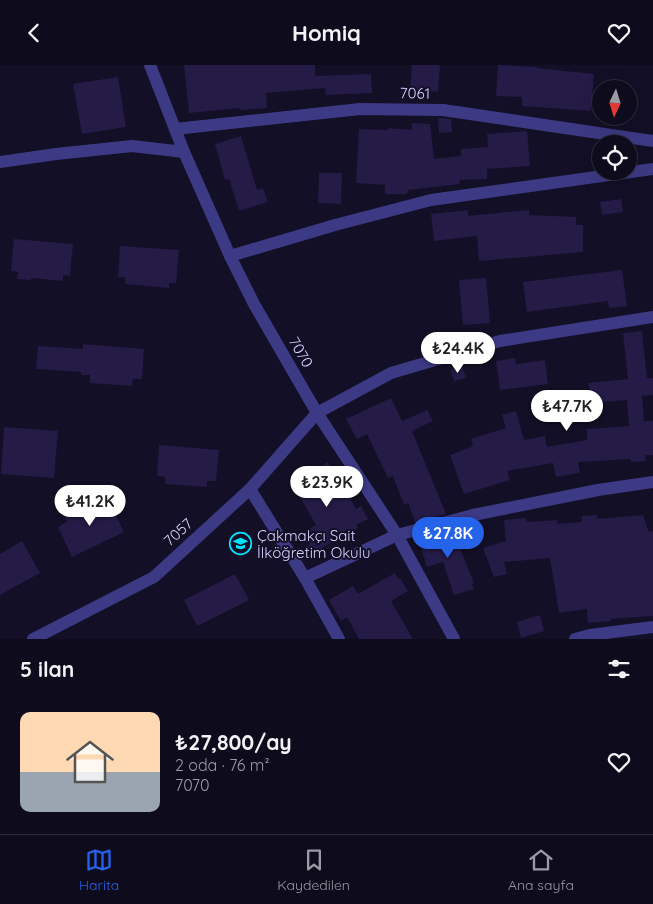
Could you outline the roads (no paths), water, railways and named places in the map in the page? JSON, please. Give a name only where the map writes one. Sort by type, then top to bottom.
[{"type":"street","name":"7070","points":[[150,65],[184,153],[230,256],[254,304],[317,413],[397,535],[454,639]]},
{"type":"street","name":"7061","points":[[175,129],[360,109],[443,110],[653,141]]},
{"type":"street","points":[[0,162],[132,146],[184,153]]},
{"type":"street","points":[[230,256],[335,225],[431,200],[653,169]]},
{"type":"street","points":[[317,413],[392,373],[500,341],[653,317]]},
{"type":"street","name":"7057","points":[[33,639],[154,577],[250,489],[317,413]]},
{"type":"street","points":[[305,578],[397,535],[483,513],[598,490],[653,482]]},
{"type":"street","points":[[250,489],[305,578],[338,639]]},
{"type":"street","points":[[575,639],[590,635],[653,627]]},
{"type":"place","name":"Çakmakçı Sait İlköğretim Okulu","points":[[241,544]]}]
